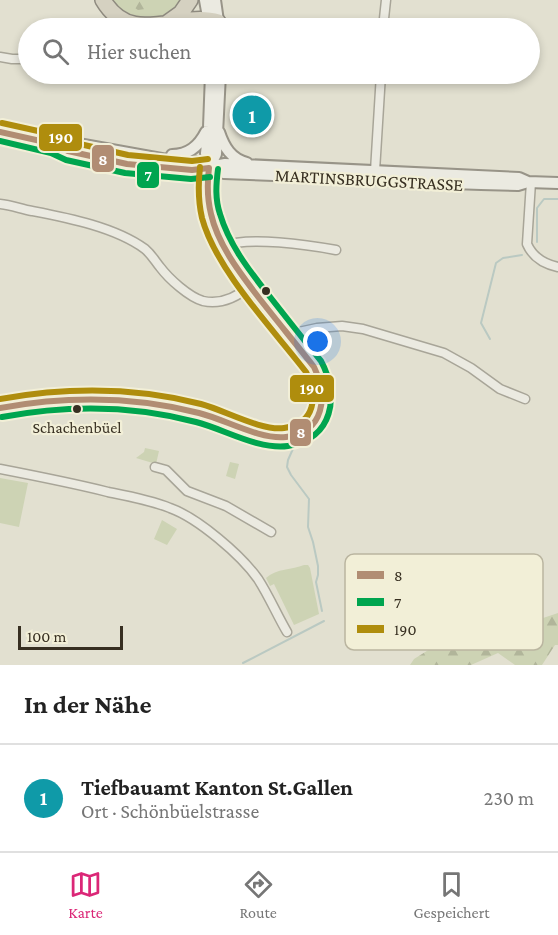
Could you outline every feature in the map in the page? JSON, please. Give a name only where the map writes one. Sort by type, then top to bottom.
[{"type":"highway","points":[[94,0],[108,18]]},
{"type":"highway","points":[[103,0],[120,18]]},
{"type":"highway","points":[[173,18],[181,12],[190,0]]},
{"type":"street","points":[[205,0],[209,18]]},
{"type":"street","points":[[212,18],[215,0]]},
{"type":"street","points":[[384,18],[386,0]]},
{"type":"street","points":[[0,57],[18,59]]},
{"type":"street","points":[[0,408],[54,400],[89,399],[137,402],[182,409],[274,437],[298,434],[313,424],[319,415],[324,403],[324,391],[318,373],[250,286],[225,246],[211,216],[208,201],[209,168],[216,154],[213,127],[213,84]]},
{"type":"street","points":[[376,175],[381,84]]},
{"type":"street","name":"MARTINSBRUGGSTRASSE","points":[[142,156],[181,155],[197,146],[213,127],[234,158],[241,162],[262,166]]},
{"type":"street","name":"MARTINSBRUGGSTRASSE","points":[[0,132],[54,144],[68,151],[128,164],[192,170],[225,164],[376,175],[395,181],[518,185],[530,182],[558,183]]},
{"type":"street","name":"MARTINSBRUGGSTRASSE","points":[[54,144],[67,142],[167,160],[193,162],[224,173],[376,175]]},
{"type":"street","points":[[530,182],[528,244],[536,258],[558,267]]},
{"type":"street","points":[[0,204],[77,221],[121,236],[146,250],[166,275],[184,291],[203,301],[220,302],[231,299],[250,286]]},
{"type":"street","points":[[225,246],[237,242],[254,242],[300,244],[336,250]]},
{"type":"street","points":[[288,335],[317,328],[342,326],[363,329],[444,353],[471,368],[500,389],[525,399]]},
{"type":"street","points":[[155,467],[166,470],[187,491],[226,506],[271,531]]},
{"type":"street","points":[[0,469],[144,500],[180,512],[219,539],[244,563],[258,579],[286,632]]},
{"type":"green space","points":[[109,0],[185,0],[166,18],[129,18]]},
{"type":"green space","points":[[123,0],[170,0],[159,7],[138,10]]},
{"type":"green space","points":[[145,448],[159,451],[156,464],[136,458],[144,452]]},
{"type":"green space","points":[[230,462],[239,464],[235,479],[226,476]]},
{"type":"green space","points":[[0,478],[28,483],[19,527],[0,523]]},
{"type":"green space","points":[[162,520],[177,529],[167,545],[154,539]]},
{"type":"green space","points":[[304,565],[310,568],[319,614],[294,625],[274,584],[270,586],[266,578],[275,572]]},
{"type":"green space","points":[[558,613],[558,645],[555,645],[542,665],[515,665],[498,653],[471,665],[410,665],[414,659],[428,650],[543,650],[543,618]]},
{"type":"waterway","points":[[537,242],[537,208],[544,199],[558,199]]},
{"type":"waterway","points":[[490,339],[481,323],[496,263],[503,258],[522,255]]},
{"type":"waterway","points":[[296,442],[287,467],[309,499],[308,527],[318,566],[316,582],[322,611]]},
{"type":"waterway","points":[[243,663],[324,621]]},
{"type":"transit line","name":"190","points":[[2,123],[128,155],[192,161],[208,159]]},
{"type":"transit line","name":"8","points":[[0,132],[54,144],[68,151],[127,164],[192,170],[209,168]]},
{"type":"transit line","name":"7","points":[[0,141],[51,153],[66,160],[125,173],[191,179],[210,177]]},
{"type":"transit line","name":"190","points":[[0,399],[50,392],[126,392],[151,394],[201,404],[275,428],[284,428],[303,421],[312,407],[310,381],[306,372],[232,278],[209,238],[200,205],[200,167]]},
{"type":"transit line","name":"8","points":[[0,408],[75,400],[149,403],[199,413],[276,437],[299,434],[316,420],[322,401],[314,367],[237,269],[224,248],[214,225],[210,208],[209,168]]},
{"type":"transit line","name":"7","points":[[2,417],[50,410],[123,410],[172,416],[207,425],[265,445],[288,446],[303,442],[315,435],[323,425],[331,401],[327,374],[321,361],[253,275],[234,246],[218,208],[216,192],[218,169]]},
{"type":"place","name":"Tiefbauamt Kanton St.Gallen","points":[[252,115]]},
{"type":"place","name":"Schachenbüel","points":[[77,409]]}]
